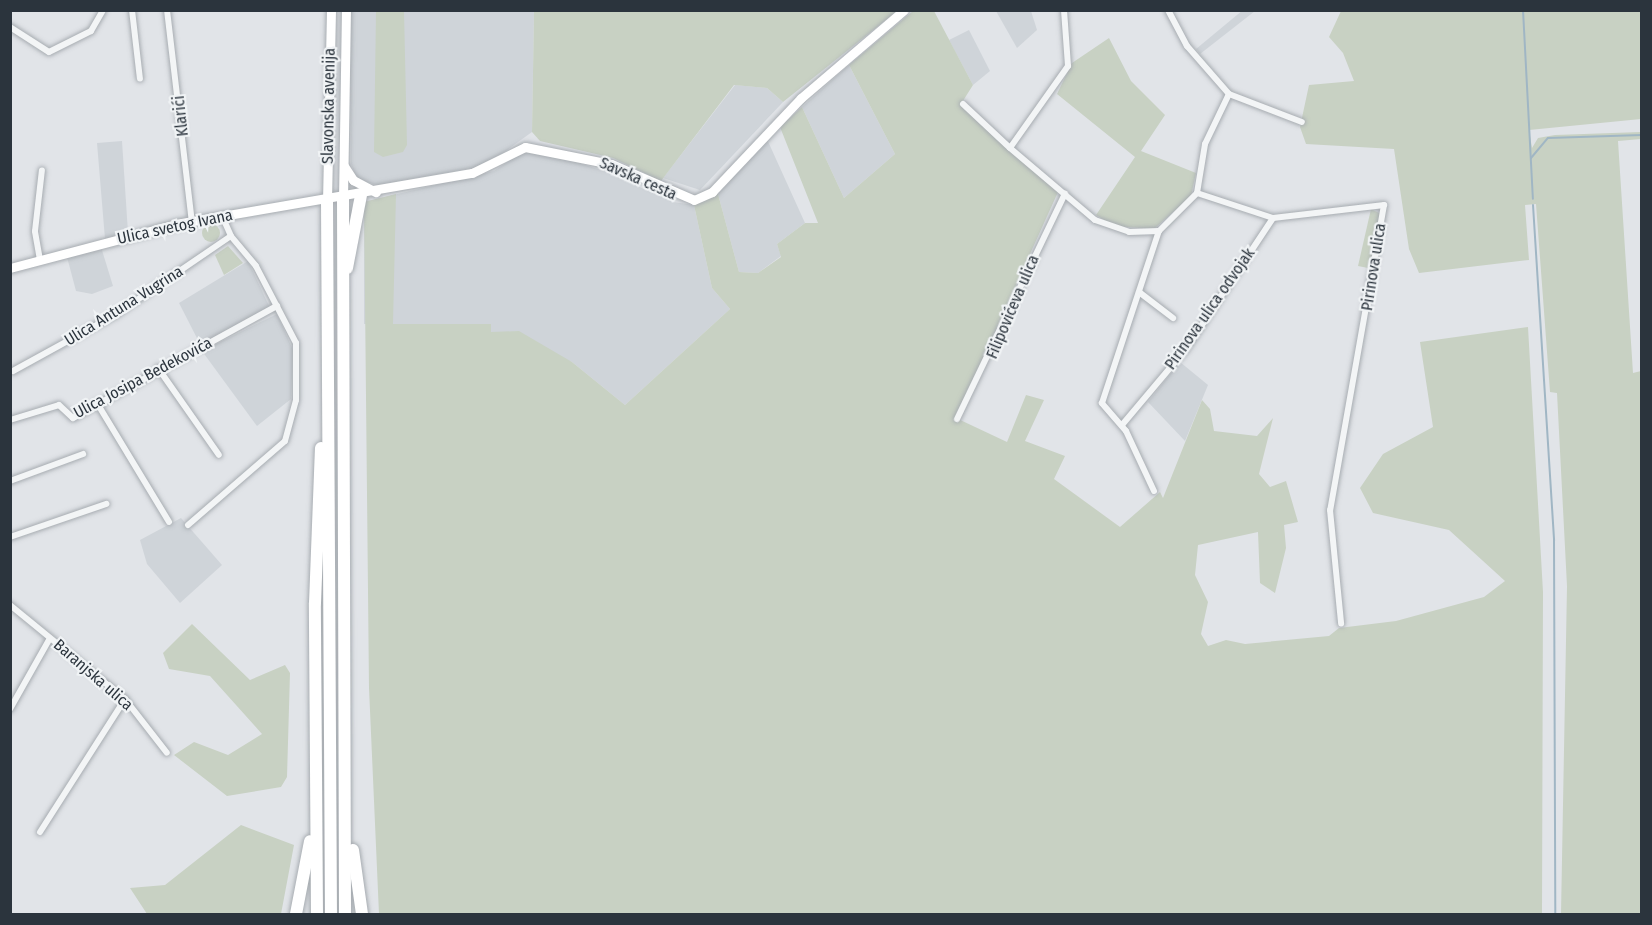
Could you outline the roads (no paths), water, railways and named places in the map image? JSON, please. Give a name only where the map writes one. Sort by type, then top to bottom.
[{"type":"highway","points":[[342,278],[361,195]]},
{"type":"highway","points":[[343,199],[345,915]]},
{"type":"highway","points":[[327,201],[331,915]]},
{"type":"highway","points":[[317,915],[317,521],[322,439],[328,423]]},
{"type":"highway","points":[[345,776],[351,787],[362,915]]},
{"type":"highway","points":[[296,915],[316,802]]},
{"type":"street","points":[[10,27],[49,52],[90,31],[103,10]]},
{"type":"street","points":[[132,10],[140,79]]},
{"type":"street","name":"Klarići","points":[[167,10],[192,222]]},
{"type":"street","name":"Slavonska avenija","points":[[327,201],[331,10]]},
{"type":"street","name":"Slavonska avenija","points":[[343,199],[346,10]]},
{"type":"street","name":"Savska cesta","points":[[343,199],[484,170],[525,147],[592,158],[674,196],[700,198],[801,98],[904,10]]},
{"type":"street","points":[[1010,148],[1068,66],[1064,10]]},
{"type":"street","points":[[1168,10],[1187,46],[1229,94],[1302,122]]},
{"type":"street","points":[[1154,491],[1122,425],[1102,403],[1160,231],[1197,193],[1205,144],[1229,94]]},
{"type":"street","points":[[963,104],[1010,148],[1065,194],[1111,228],[1160,231]]},
{"type":"street","points":[[343,165],[354,180],[376,192]]},
{"type":"street","points":[[40,260],[35,231],[42,170]]},
{"type":"street","name":"Pirinova ulica","points":[[1197,193],[1273,218],[1384,205],[1330,510],[1341,623]]},
{"type":"street","name":"Filipovićeva ulica","points":[[957,419],[1065,194]]},
{"type":"street","name":"Ulica svetog Ivana","points":[[10,267],[192,222],[343,199]]},
{"type":"street","points":[[188,525],[230,494],[289,435],[297,353],[277,306],[256,266],[231,236],[222,216]]},
{"type":"street","name":"Pirinova ulica odvojak","points":[[1122,425],[1190,344],[1273,218]]},
{"type":"street","name":"Ulica Antuna Vugrina","points":[[13,371],[115,315],[231,236]]},
{"type":"street","name":"Pirinova ulica odvojak","points":[[1139,292],[1173,318]]},
{"type":"street","name":"Ulica Josipa Bedekovića","points":[[10,420],[59,405],[73,417],[158,368],[277,306]]},
{"type":"street","points":[[158,368],[219,455]]},
{"type":"street","points":[[97,403],[169,522]]},
{"type":"street","points":[[10,480],[84,454]]},
{"type":"street","points":[[10,537],[106,504]]},
{"type":"street","name":"Baranjska ulica","points":[[10,605],[125,699],[167,753]]},
{"type":"street","points":[[10,709],[50,638]]},
{"type":"street","points":[[40,832],[125,699]]},
{"type":"waterway","points":[[1523,10],[1533,199]]},
{"type":"waterway","points":[[1531,158],[1548,138],[1642,135]]},
{"type":"waterway","points":[[1533,205],[1554,540],[1555,914]]}]
